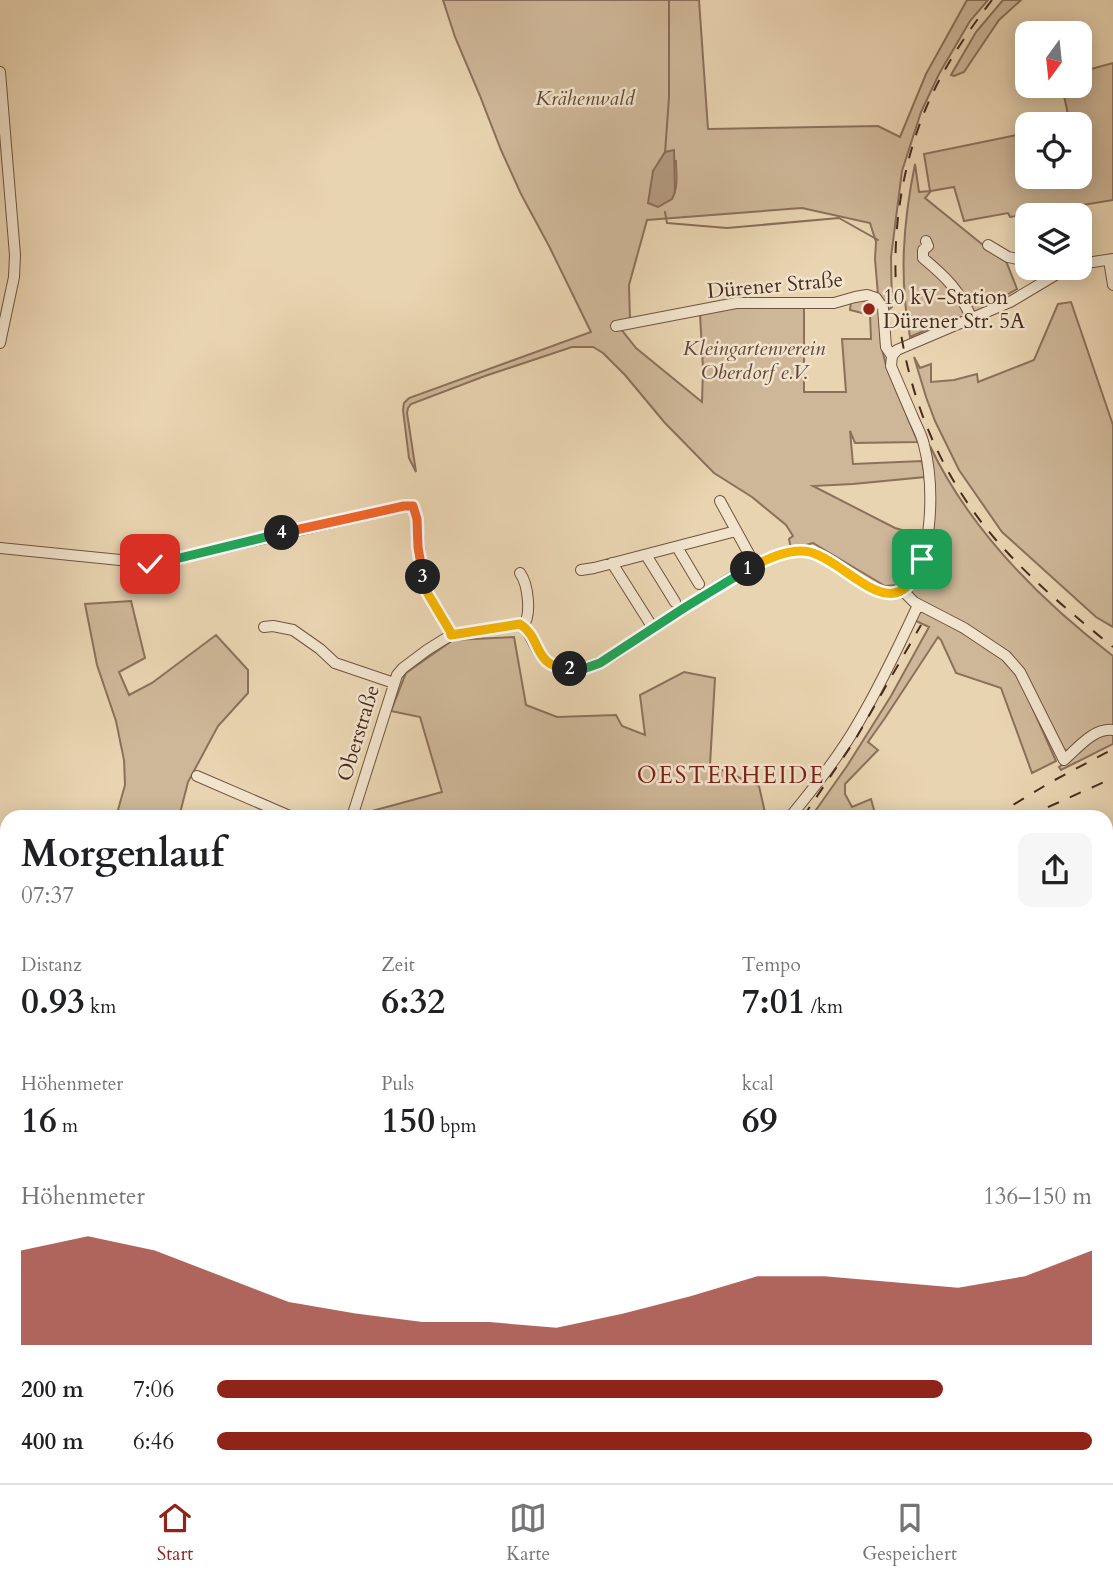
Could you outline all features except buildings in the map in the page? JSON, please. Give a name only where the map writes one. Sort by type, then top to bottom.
[{"type":"street","points":[[0,72],[15,255],[14,277],[0,343]]},
{"type":"street","points":[[926,241],[928,246],[923,250],[923,258],[954,286],[972,319]]},
{"type":"street","points":[[988,245],[1015,258]]},
{"type":"street","points":[[1092,262],[1111,259],[1113,285]]},
{"type":"street","points":[[520,573],[526,581],[528,617],[523,626],[548,662],[575,669],[600,663],[653,628],[702,588],[777,556],[800,551],[809,552],[875,590],[890,593],[902,590],[920,564],[924,552],[930,494],[924,443],[891,366],[892,356],[897,350],[1010,302],[1045,280]]},
{"type":"street","name":"Dürener Straße","points":[[616,326],[736,303],[834,303],[867,295],[876,298],[883,308],[886,347],[892,356]]},
{"type":"street","points":[[720,501],[755,565]]},
{"type":"street","points":[[0,548],[150,564],[413,506],[417,519],[424,583],[451,635]]},
{"type":"street","points":[[581,569],[594,568],[736,531]]},
{"type":"street","points":[[677,547],[702,588]]},
{"type":"street","points":[[646,555],[675,602]]},
{"type":"street","points":[[612,563],[653,628]]},
{"type":"street","points":[[902,590],[918,605],[964,628],[1006,656],[1020,671],[1064,760],[1096,733],[1113,730]]},
{"type":"street","points":[[795,810],[856,727],[887,672],[918,605]]},
{"type":"street","name":"Oberstraße","points":[[354,810],[394,682],[403,668],[451,635],[516,624],[523,626]]},
{"type":"street","points":[[264,627],[293,630],[335,663],[394,682]]},
{"type":"street","points":[[197,776],[276,810]]},
{"type":"green space","name":"Krähenwald","points":[[443,0],[699,0],[708,129],[878,126],[900,137],[926,74],[967,0],[988,0],[970,21],[939,74],[921,112],[902,171],[891,257],[892,307],[879,317],[881,345],[887,369],[918,442],[855,443],[850,431],[853,464],[922,461],[925,477],[813,486],[895,528],[922,536],[916,555],[897,585],[885,586],[813,543],[791,549],[789,539],[793,536],[786,525],[752,497],[714,473],[665,423],[625,375],[593,347],[572,347],[411,404],[407,413],[416,472],[409,458],[403,410],[404,403],[409,398],[591,332],[521,194],[455,37]],"holes":[[[676,161],[675,191],[669,200],[663,203],[653,171],[658,165]],[[802,208],[870,223],[876,242],[878,295],[873,301],[851,301],[850,310],[870,315],[871,339],[842,339],[846,392],[804,392],[804,307],[730,307],[700,314],[702,402],[636,348],[621,329],[630,320],[629,285],[647,220]]]},
{"type":"green space","points":[[1003,0],[1021,0],[999,20],[964,72],[951,75],[976,32]]},
{"type":"green space","points":[[1113,63],[1113,200],[1092,203],[1015,203],[1015,216],[1010,217],[1008,213],[964,221],[954,187],[931,191],[925,198],[1006,261],[1017,289],[974,313],[910,337],[904,293],[904,250],[915,164],[919,192],[930,191],[924,154],[1015,135],[1015,189],[1092,189],[1092,112],[1067,112],[1065,98],[1092,98],[1092,69]]},
{"type":"green space","points":[[1071,302],[1113,425],[1113,627],[1096,617],[1002,532],[959,470],[935,421],[914,357],[920,368],[931,364],[931,382],[977,374],[978,382],[1034,360],[1058,304]]},
{"type":"green space","points":[[930,446],[965,506],[1009,562],[1059,611],[1113,656],[1113,744],[1061,770],[1059,767],[1075,756],[1061,747],[1020,667],[911,594],[915,581],[926,566],[931,549],[935,502]]},
{"type":"green space","points":[[131,601],[145,658],[119,672],[129,695],[152,683],[216,635],[248,670],[248,693],[218,726],[188,782],[181,810],[118,810],[125,785],[124,760],[116,721],[97,665],[85,604]]},
{"type":"green space","points":[[925,612],[986,646],[1010,665],[1021,682],[1056,761],[1032,773],[1001,688],[956,673],[938,637],[868,742],[878,750],[845,784],[845,794],[852,807],[871,799],[874,810],[816,810],[891,696],[929,627],[914,620],[917,614]]},
{"type":"green space","points":[[514,637],[526,705],[557,717],[616,715],[622,726],[645,735],[640,695],[684,672],[715,678],[710,765],[759,786],[764,810],[375,810],[442,792],[420,717],[391,711],[406,673],[453,640]]},
{"type":"shaded area","points":[[674,150],[675,192],[672,199],[658,207],[648,203],[653,171],[665,152]]},
{"type":"waterway","points":[[665,153],[669,97],[669,0]]},
{"type":"waterway","points":[[665,212],[667,223],[727,228],[839,218],[878,240]]},
{"type":"railway","points":[[992,0],[947,65],[926,108],[908,163],[898,219],[896,277],[901,334],[914,390],[934,444],[962,494],[996,540],[1023,569],[1113,647]]},
{"type":"railway","points":[[808,810],[855,740],[921,625]]},
{"type":"railway","points":[[1005,810],[1113,749]]},
{"type":"railway","points":[[1042,810],[1113,778]]},
{"type":"place","name":"10 kV-Station Dürener Str. 5A","points":[[869,309]]},
{"type":"district","name":"OESTERHEIDE","points":[[731,775]]},
{"type":"route","points":[[150,564],[413,506],[417,519],[424,583],[451,635],[520,624],[548,662],[575,669],[600,663],[730,579],[777,556],[800,551],[809,552],[866,585],[890,593],[898,592],[907,586],[922,559]]},
{"type":"park label","name":"Kleingartenverein Oberdorf e.V.","points":[[754,360]]}]
